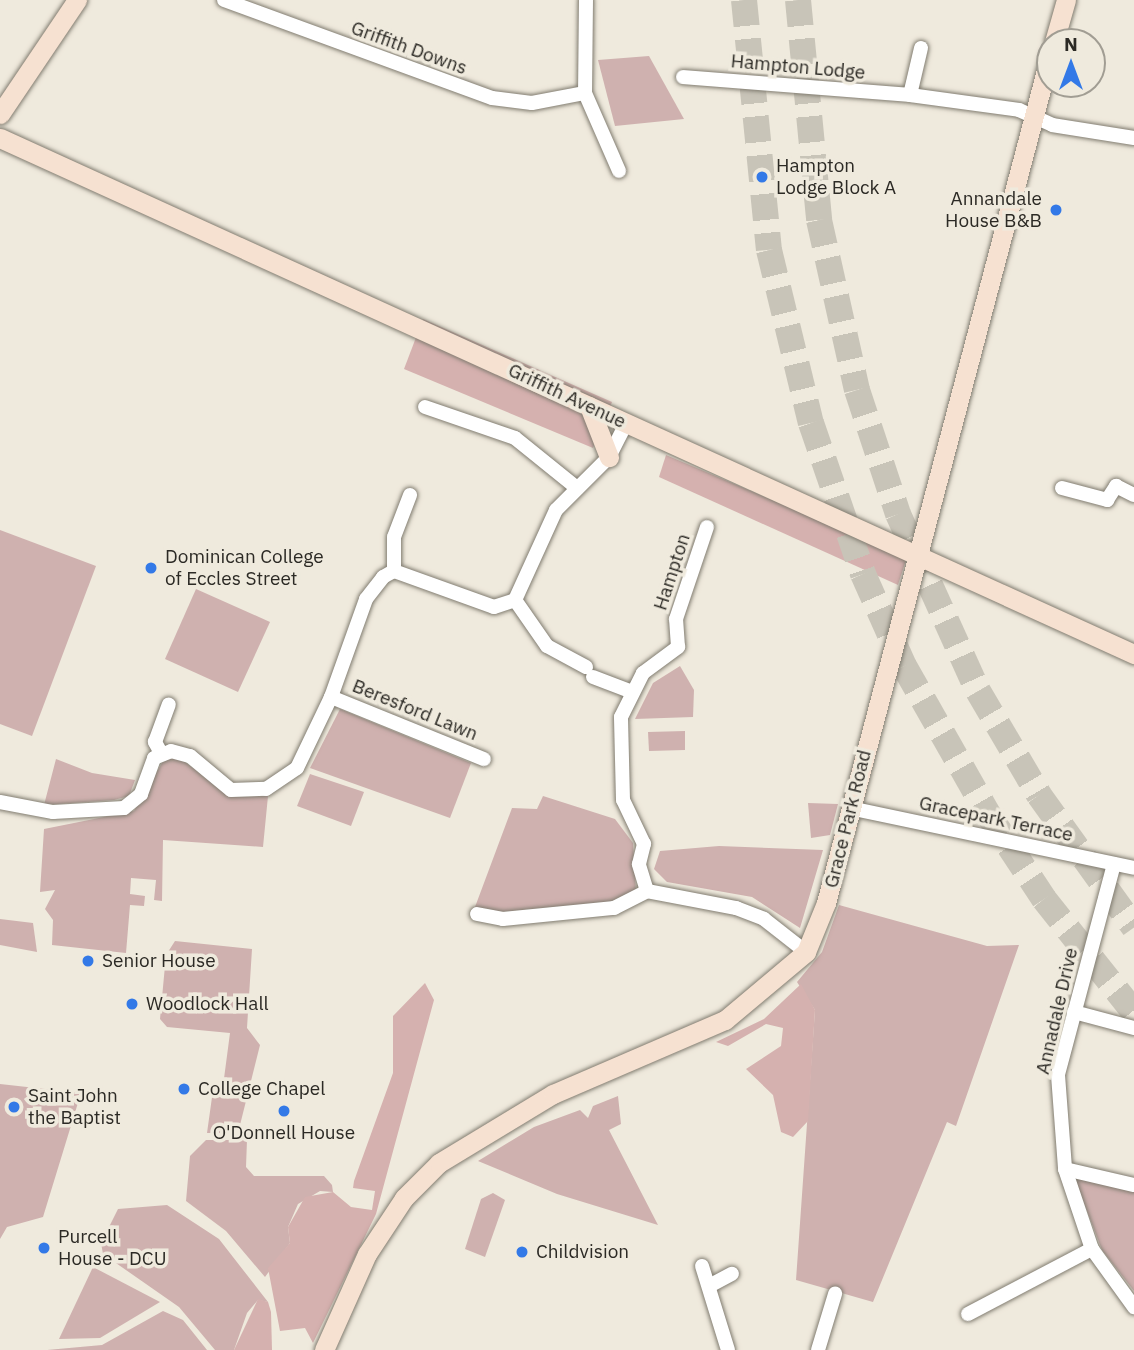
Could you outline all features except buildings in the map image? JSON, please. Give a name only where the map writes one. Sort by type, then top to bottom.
[{"type":"street","name":"Griffith Downs","points":[[224,0],[492,98],[532,103],[585,93]]},
{"type":"street","points":[[586,0],[585,93],[619,171]]},
{"type":"street","points":[[1058,28],[1066,0]]},
{"type":"street","points":[[0,114],[72,7]]},
{"type":"street","points":[[910,95],[921,48]]},
{"type":"street","name":"Hampton Lodge","points":[[683,77],[910,95],[1019,110],[1034,118],[1134,138]]},
{"type":"street","name":"Grace Park Road","points":[[324,1350],[379,1236],[439,1163],[553,1094],[725,1020],[806,952],[827,903],[915,553],[1039,98]]},
{"type":"street","name":"Griffith Avenue","points":[[0,138],[1134,654]]},
{"type":"street","points":[[589,406],[609,457]]},
{"type":"street","points":[[425,407],[515,438],[577,488]]},
{"type":"street","points":[[394,571],[471,602],[494,607],[515,600],[556,510],[609,457],[626,423]]},
{"type":"street","points":[[1062,488],[1107,500],[1116,486],[1134,495]]},
{"type":"street","points":[[394,571],[394,537],[410,495]]},
{"type":"street","name":"Hampton","points":[[647,891],[639,864],[644,844],[623,800],[620,729],[630,691],[643,673],[678,647],[676,619],[707,527]]},
{"type":"street","points":[[161,753],[190,756],[220,786],[242,793],[287,778],[305,753],[331,697],[370,590],[394,571]]},
{"type":"street","points":[[515,600],[547,646],[589,672],[630,691]]},
{"type":"street","name":"Beresford Lawn","points":[[331,697],[484,759]]},
{"type":"street","points":[[161,753],[155,742],[169,704]]},
{"type":"street","points":[[0,802],[53,812],[132,805],[161,753]]},
{"type":"street","name":"Gracepark Terrace","points":[[850,808],[1134,868]]},
{"type":"street","name":"Annadale Drive","points":[[1114,864],[1058,1074],[1065,1169],[1092,1249],[1134,1307]]},
{"type":"street","points":[[477,914],[503,919],[614,908],[647,891],[736,908],[764,919],[806,952]]},
{"type":"street","points":[[1074,1012],[1134,1027]]},
{"type":"street","points":[[1065,1169],[1134,1185]]},
{"type":"street","points":[[968,1314],[1092,1249]]},
{"type":"street","points":[[702,1266],[728,1350]]},
{"type":"street","points":[[709,1286],[732,1274]]},
{"type":"street","points":[[818,1350],[835,1294]]},
{"type":"shaded area","points":[[649,56],[684,119],[615,126],[598,60]]},
{"type":"shaded area","points":[[423,319],[612,402],[593,448],[404,369]]},
{"type":"shaded area","points":[[666,455],[907,557],[898,585],[659,477]]},
{"type":"shaded area","points":[[0,530],[96,566],[32,736],[0,724]]},
{"type":"shaded area","points":[[196,589],[270,622],[238,692],[165,659]]},
{"type":"shaded area","points":[[680,666],[694,690],[693,717],[635,719],[653,683]]},
{"type":"shaded area","points":[[340,709],[471,763],[450,818],[310,768]]},
{"type":"shaded area","points":[[685,731],[685,750],[649,751],[648,732]]},
{"type":"shaded area","points":[[165,758],[180,758],[230,797],[268,796],[263,847],[163,840],[162,901],[154,900],[156,880],[131,878],[130,894],[145,896],[144,906],[130,905],[126,953],[52,945],[53,920],[45,909],[55,890],[40,892],[44,829],[134,811]]},
{"type":"shaded area","points":[[56,759],[92,773],[135,780],[129,796],[114,800],[44,805]]},
{"type":"shaded area","points":[[310,774],[364,792],[351,826],[297,806]]},
{"type":"shaded area","points":[[543,796],[615,819],[633,843],[636,892],[612,902],[492,913],[475,907],[512,808],[537,809]]},
{"type":"shaded area","points":[[808,803],[838,804],[830,835],[811,838]]},
{"type":"shaded area","points":[[719,846],[823,850],[800,928],[752,897],[667,882],[654,869],[660,851]]},
{"type":"shaded area","points":[[839,905],[987,946],[1019,945],[956,1126],[947,1122],[873,1302],[796,1280],[815,1010],[797,982],[822,952]]},
{"type":"shaded area","points":[[0,919],[33,923],[37,952],[0,945]]},
{"type":"shaded area","points":[[175,941],[252,949],[247,1028],[260,1045],[238,1133],[207,1133],[213,1090],[223,1086],[230,1033],[167,1027],[160,1019],[166,955]]},
{"type":"shaded area","points":[[425,983],[434,1000],[376,1214],[313,1343],[305,1328],[280,1331],[268,1268],[290,1243],[288,1227],[305,1197],[333,1192],[351,1207],[372,1210],[375,1191],[353,1188],[354,1181],[393,1073],[393,1016]]},
{"type":"shaded area","points":[[801,984],[815,1010],[808,1121],[793,1137],[781,1132],[773,1095],[746,1069],[781,1046],[783,1028],[766,1024],[728,1046],[716,1042],[764,1019]]},
{"type":"shaded area","points":[[0,1084],[81,1093],[43,1217],[7,1227],[0,1239]]},
{"type":"shaded area","points":[[618,1096],[621,1124],[609,1130],[658,1225],[557,1194],[478,1161],[534,1127],[580,1110],[588,1118],[593,1106]]},
{"type":"shaded area","points":[[206,1140],[247,1140],[246,1167],[254,1176],[324,1176],[332,1185],[333,1192],[320,1191],[298,1204],[288,1227],[290,1243],[265,1277],[226,1231],[186,1201],[190,1156]]},
{"type":"shaded area","points":[[1074,1177],[1134,1191],[1134,1291],[1102,1250]]},
{"type":"shaded area","points":[[493,1193],[505,1200],[485,1257],[465,1249],[481,1199]]},
{"type":"shaded area","points":[[167,1205],[219,1239],[268,1302],[258,1300],[247,1313],[234,1350],[215,1350],[179,1307],[103,1254],[101,1243],[118,1209]]},
{"type":"shaded area","points":[[93,1267],[160,1302],[100,1338],[59,1339]]},
{"type":"shaded area","points":[[258,1299],[268,1302],[271,1312],[272,1350],[234,1350]]},
{"type":"shaded area","points":[[163,1311],[183,1320],[207,1350],[47,1350],[102,1345]]},
{"type":"tunnel","points":[[744,0],[769,250],[811,423],[863,574],[904,666],[988,814],[1044,899],[1134,1012]]},
{"type":"tunnel","points":[[798,0],[819,220],[857,390],[898,514],[978,691],[1039,795],[1134,927]]},
{"type":"place","name":"Hampton Lodge Block A","points":[[762,177]]},
{"type":"place","name":"Annandale House B&B","points":[[1056,210]]},
{"type":"place","name":"Dominican College of Eccles Street","points":[[151,568]]},
{"type":"place","name":"Senior House","points":[[88,961]]},
{"type":"place","name":"Woodlock Hall","points":[[132,1004]]},
{"type":"place","name":"College Chapel","points":[[184,1089]]},
{"type":"place","name":"Saint John the Baptist","points":[[14,1107]]},
{"type":"place","name":"O'Donnell House","points":[[284,1111]]},
{"type":"place","name":"Purcell House - DCU","points":[[44,1248]]},
{"type":"place","name":"Childvision","points":[[522,1252]]}]
